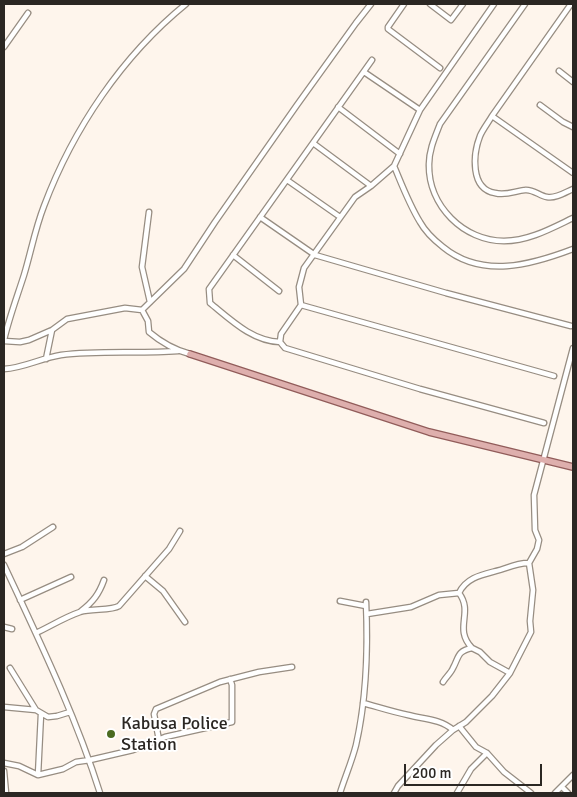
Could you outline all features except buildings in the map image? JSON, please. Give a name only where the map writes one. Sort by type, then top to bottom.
[{"type":"main road","points":[[190,354],[429,432],[573,467]]},
{"type":"street","points":[[142,310],[125,308],[67,319],[52,330],[20,342],[4,341],[5,331],[43,208],[65,159],[104,93],[148,40],[186,4]]},
{"type":"street","points":[[142,310],[184,269],[297,105],[356,22],[372,4]]},
{"type":"street","points":[[404,4],[388,27],[388,30],[440,68]]},
{"type":"street","points":[[430,4],[452,20],[462,4]]},
{"type":"street","points":[[494,4],[420,110],[394,166],[371,186],[354,197],[315,255],[304,268],[299,287],[301,305],[281,334],[280,342],[285,348],[420,389],[544,423]]},
{"type":"street","points":[[525,4],[440,124],[429,157],[428,165],[431,183],[436,197],[448,217],[466,230],[486,239],[505,241],[525,238],[573,218]]},
{"type":"street","points":[[571,4],[480,135],[475,160],[478,178],[487,190],[492,193],[506,194],[526,190],[551,198],[573,189]]},
{"type":"street","points":[[4,47],[28,13]]},
{"type":"street","points":[[280,342],[268,342],[256,337],[236,323],[210,303],[209,289],[372,60]]},
{"type":"street","points":[[559,71],[573,82]]},
{"type":"street","points":[[364,72],[420,110]]},
{"type":"street","points":[[540,105],[573,127]]},
{"type":"street","points":[[338,107],[400,154]]},
{"type":"street","points":[[492,116],[573,173]]},
{"type":"street","points":[[313,143],[371,186]]},
{"type":"street","points":[[394,166],[420,223],[438,243],[459,258],[488,266],[516,266],[544,260],[573,249]]},
{"type":"street","points":[[288,180],[340,217]]},
{"type":"street","points":[[149,212],[142,267],[150,302]]},
{"type":"street","points":[[260,217],[315,255],[571,326]]},
{"type":"street","points":[[233,255],[279,291]]},
{"type":"street","points":[[301,305],[554,376]]},
{"type":"street","points":[[142,310],[148,321],[149,332],[178,351],[190,354]]},
{"type":"street","points":[[46,359],[52,330]]},
{"type":"street","points":[[394,793],[421,761],[452,730],[466,722],[492,696],[510,673],[531,632],[533,584],[529,563],[539,545],[535,530],[534,498],[573,348]]},
{"type":"street","points":[[4,370],[36,363],[60,355],[178,351]]},
{"type":"street","points":[[4,554],[22,546],[53,527]]},
{"type":"street","points":[[80,612],[100,608],[116,608],[169,549],[180,531]]},
{"type":"street","points":[[459,593],[462,588],[478,576],[513,565],[529,563]]},
{"type":"street","points":[[4,565],[70,712],[90,760],[100,793]]},
{"type":"street","points":[[145,576],[163,591],[185,622]]},
{"type":"street","points":[[20,600],[71,578]]},
{"type":"street","points":[[36,633],[80,612],[91,604],[99,594],[104,580]]},
{"type":"street","points":[[367,614],[411,607],[439,595],[459,593]]},
{"type":"street","points":[[459,593],[465,604],[463,635],[466,641],[490,662],[510,673]]},
{"type":"street","points":[[340,601],[366,604],[367,614],[362,703],[355,746],[340,793]]},
{"type":"street","points":[[4,627],[12,629]]},
{"type":"street","points":[[443,682],[446,676],[453,670],[458,655],[472,648]]},
{"type":"street","points":[[159,740],[154,714],[156,709],[220,682],[259,672],[292,667]]},
{"type":"street","points":[[10,668],[36,710],[41,714],[57,716],[70,712]]},
{"type":"street","points":[[4,763],[19,766],[38,775],[63,769],[76,762],[133,750],[183,732],[232,722],[230,679]]},
{"type":"street","points":[[362,703],[433,720],[448,726],[452,730]]},
{"type":"street","points":[[4,707],[36,710]]},
{"type":"street","points":[[38,775],[41,714]]},
{"type":"street","points":[[459,726],[473,744],[487,753],[504,772],[531,793]]},
{"type":"street","points":[[457,793],[471,769],[487,753]]},
{"type":"street","points":[[4,771],[6,793]]},
{"type":"street","points":[[555,793],[573,774]]},
{"type":"street","points":[[562,787],[568,793]]},
{"type":"place","name":"Kabusa Police Station","points":[[111,734]]}]
